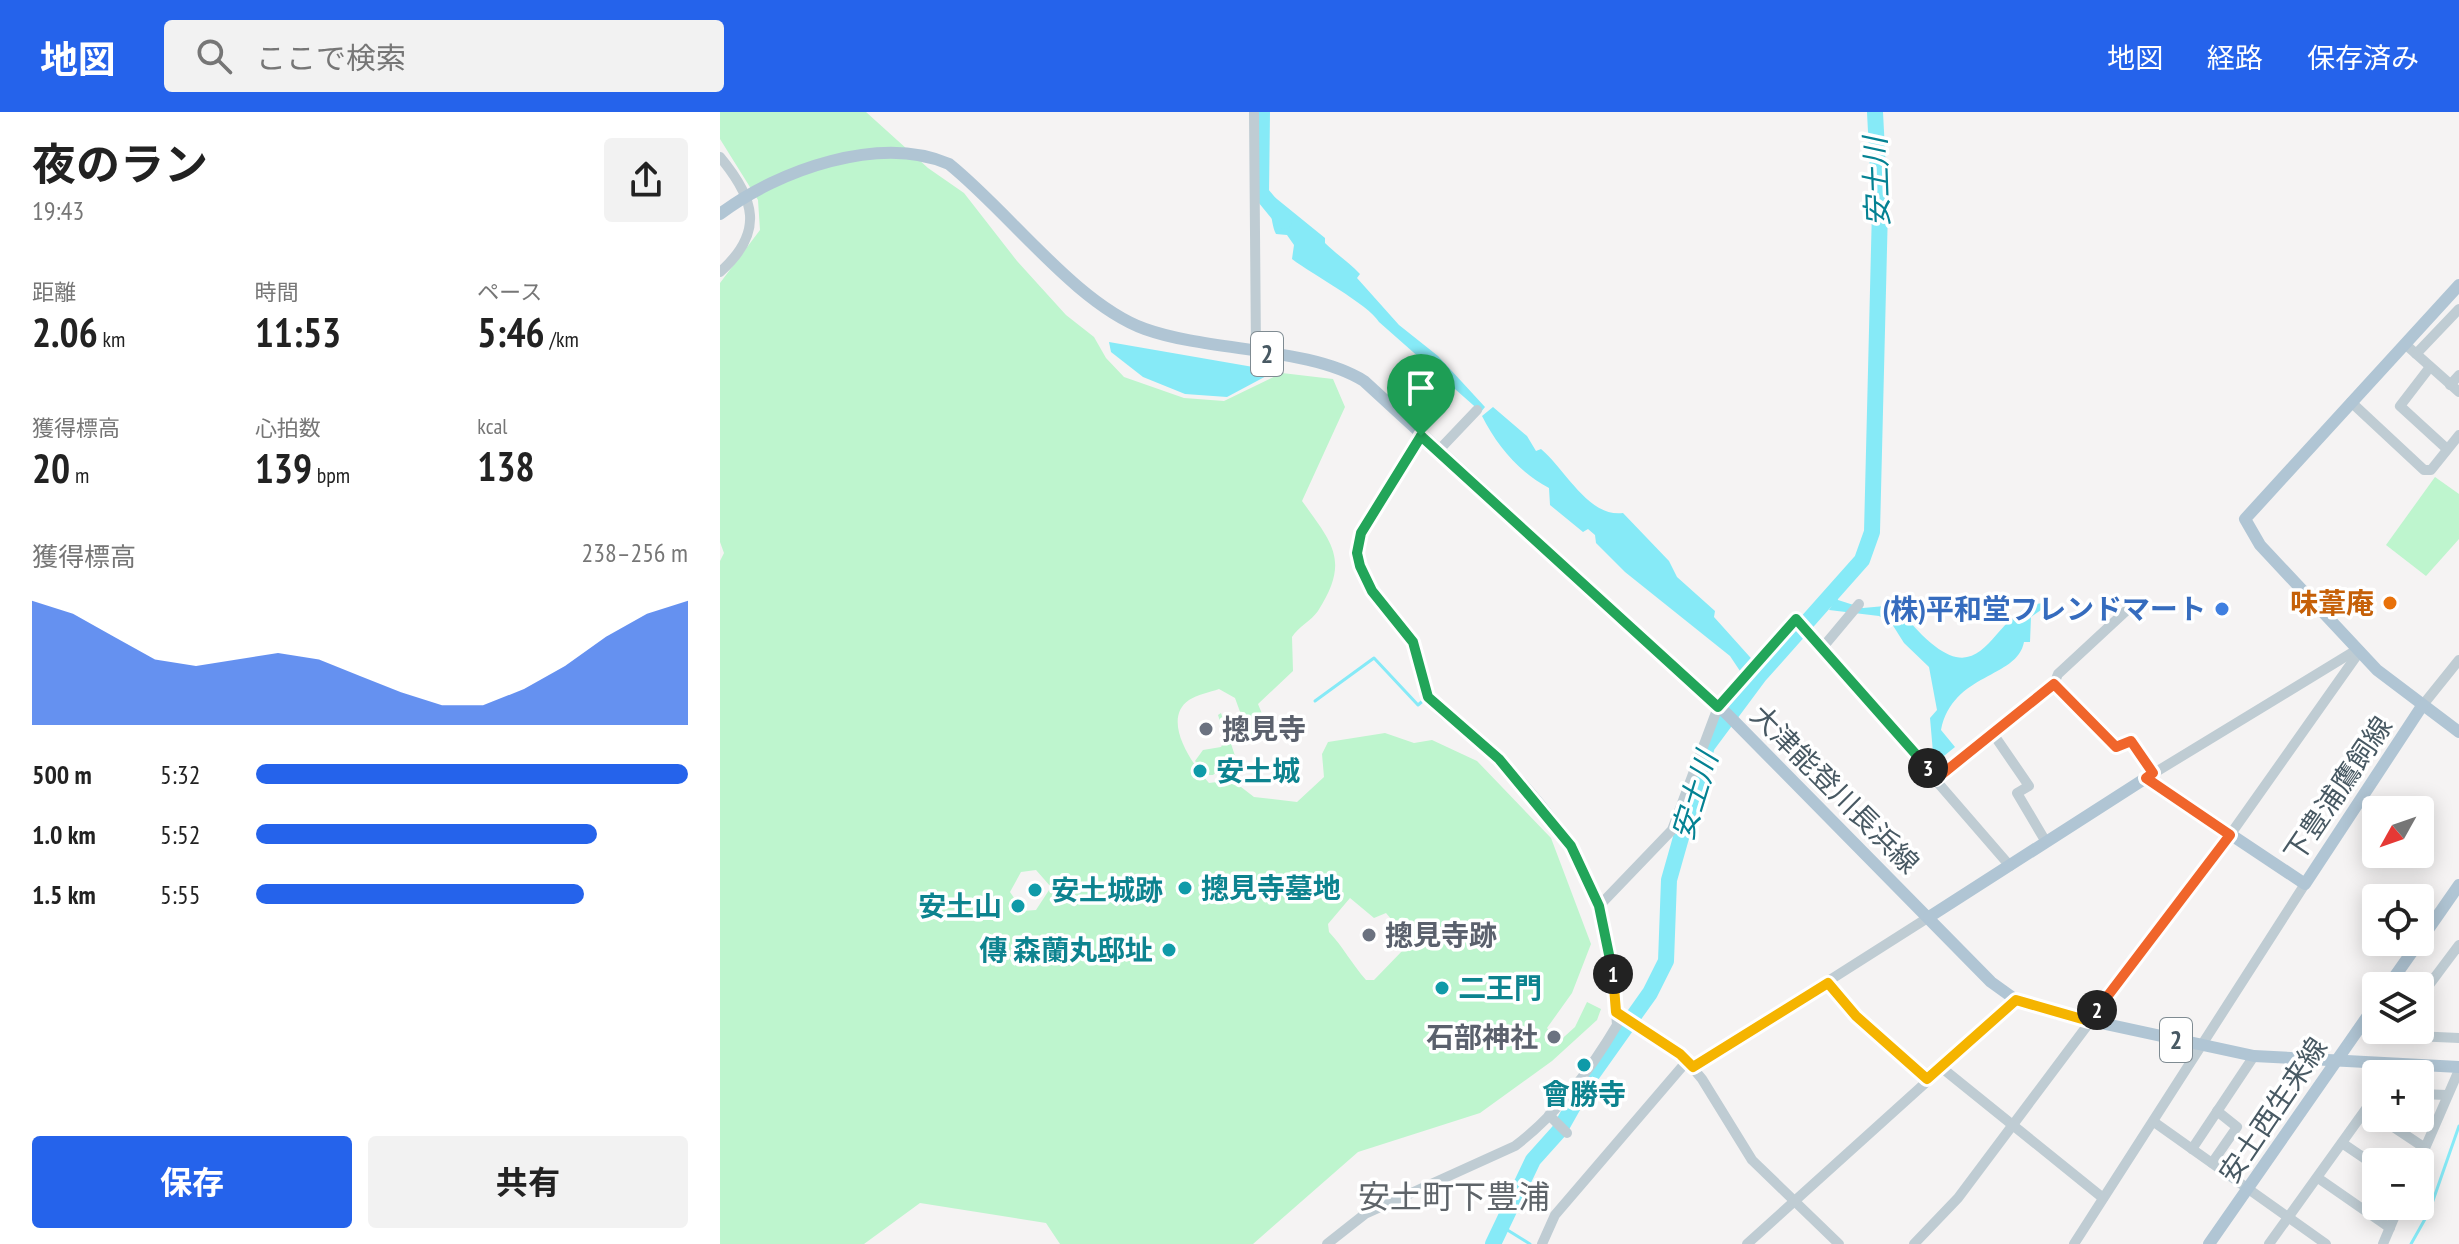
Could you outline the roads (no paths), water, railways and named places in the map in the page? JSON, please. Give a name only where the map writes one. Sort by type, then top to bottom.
[{"type":"main road","name":"大津能登川長浜線","points":[[720,214],[747,194],[871,152],[925,153],[949,164],[976,185],[1080,289],[1116,316],[1162,335],[1332,366],[1355,375],[1377,391],[1421,436],[1726,714],[1991,982],[2016,1000],[2089,1021],[2254,1056],[2459,1068]]},
{"type":"main road","points":[[2422,706],[2377,670],[2260,545],[2245,519],[2459,285]]},
{"type":"main road","name":"下豊浦鷹飼線","points":[[2150,775],[2230,835],[2305,884],[2422,706],[2459,732]]},
{"type":"main road","points":[[1929,917],[2150,775]]},
{"type":"main road","points":[[2434,921],[2459,885]]},
{"type":"main road","name":"安土西生来線","points":[[2209,1244],[2362,1024]]},
{"type":"street","points":[[1254,112],[1256,352]]},
{"type":"street","points":[[720,157],[747,194],[749,238],[720,272]]},
{"type":"street","points":[[2416,354],[2459,309]]},
{"type":"street","points":[[2405,344],[2455,388],[2459,375]]},
{"type":"street","points":[[2430,367],[2400,406],[2447,449]]},
{"type":"street","points":[[2351,402],[2424,470],[2431,470],[2459,435]]},
{"type":"street","points":[[1438,451],[1477,410]]},
{"type":"street","points":[[1327,1244],[1365,1214],[1515,1146],[1553,1119],[1607,1042],[1617,1025],[1619,1014],[1599,906],[1567,839],[1492,751],[1428,697],[1413,642],[1372,591],[1360,566],[1357,553],[1361,533],[1421,436]]},
{"type":"street","points":[[1823,647],[1856,608]]},
{"type":"street","points":[[1936,779],[2054,684],[2058,674],[2126,611]]},
{"type":"street","points":[[1599,906],[1672,830],[1740,682],[1796,619],[2010,866]]},
{"type":"street","points":[[2054,684],[2116,747],[2131,741],[2150,775],[2353,652],[2360,651]]},
{"type":"street","points":[[1914,1244],[1958,1198],[2230,835],[2360,651]]},
{"type":"street","points":[[2422,706],[2459,660]]},
{"type":"street","points":[[1994,735],[2029,786],[2017,793],[2046,842]]},
{"type":"street","points":[[2074,1244],[2204,1046],[2305,884]]},
{"type":"street","points":[[1542,1243],[1555,1215],[1690,1064],[1828,983],[1929,917]]},
{"type":"street","points":[[2434,978],[2459,945]]},
{"type":"street","points":[[1828,983],[1856,1016],[1927,1079]]},
{"type":"street","points":[[1747,1244],[2016,1000]]},
{"type":"street","points":[[1619,1014],[1690,1064],[1752,1160],[1839,1244]]},
{"type":"street","points":[[2434,1037],[2459,1038]]},
{"type":"street","points":[[2192,1149],[2254,1056]]},
{"type":"street","points":[[1942,1068],[2103,1198]]},
{"type":"street","points":[[2401,1132],[2425,1148],[2459,1068]]},
{"type":"street","points":[[2434,1095],[2447,1095]]},
{"type":"street","points":[[2212,1163],[2237,1127],[2217,1111]]},
{"type":"street","points":[[1553,1119],[1567,1133]]},
{"type":"street","points":[[2154,1122],[2326,1244]]},
{"type":"street","points":[[2269,1244],[2342,1143],[2362,1125]]},
{"type":"street","points":[[2342,1143],[2362,1157]]},
{"type":"street","points":[[2318,1178],[2390,1228]]},
{"type":"street","points":[[2383,1244],[2393,1220]]},
{"type":"water","points":[[1272,195],[1325,238],[1325,243],[1360,274],[1357,278],[1399,325],[1438,356],[1485,407],[1481,412],[1364,307],[1292,259],[1294,245],[1287,235],[1276,234],[1264,198]]},
{"type":"water","points":[[1109,342],[1276,371],[1227,397],[1185,394],[1143,377],[1111,352]]},
{"type":"water","points":[[1493,407],[1527,436],[1536,451],[1541,449],[1588,500],[1611,513],[1623,513],[1669,561],[1677,577],[1715,611],[1714,617],[1758,666],[1746,680],[1730,656],[1625,572],[1596,543],[1595,535],[1588,529],[1583,532],[1550,505],[1549,488],[1519,467],[1488,427],[1482,416]]},
{"type":"water","points":[[1837,597],[1863,608],[1896,605],[1927,640],[1951,655],[1969,657],[1984,648],[2012,618],[2029,607],[2051,603],[2031,617],[2030,642],[2024,642],[2019,654],[1958,697],[1948,711],[1941,730],[1955,747],[1934,764],[1930,718],[1937,710],[1929,667],[1904,643],[1892,624],[1879,616],[1829,610]]},
{"type":"waterway","points":[[1262,112],[1261,193],[1284,221]]},
{"type":"waterway","name":"安土川","points":[[1493,1244],[1533,1160],[1559,1131],[1586,1083],[1650,993],[1666,961],[1669,880],[1707,746],[1759,676],[1862,560],[1872,532],[1880,209],[1875,112]]},
{"type":"waterway","points":[[1315,701],[1374,658],[1418,705],[1425,699]]},
{"type":"waterway","points":[[2411,1244],[2429,1212],[2459,1126]]},
{"type":"waterway","points":[[1501,1226],[1530,1244]]},
{"type":"place","name":"味葦庵","points":[[2390,603]]},
{"type":"place","name":"(株)平和堂フレンドマート","points":[[2222,609]]},
{"type":"place","name":"摠見寺","points":[[1206,729]]},
{"type":"place","name":"安土城","points":[[1200,771]]},
{"type":"place","name":"摠見寺墓地","points":[[1185,888]]},
{"type":"place","name":"安土城跡","points":[[1035,890]]},
{"type":"place","name":"安土山","points":[[1018,906]]},
{"type":"place","name":"摠見寺跡","points":[[1369,935]]},
{"type":"place","name":"傳 森蘭丸邸址","points":[[1169,950]]},
{"type":"place","name":"二王門","points":[[1442,988]]},
{"type":"place","name":"石部神社","points":[[1554,1037]]},
{"type":"place","name":"會勝寺","points":[[1584,1065]]},
{"type":"district","name":"安土町下豊浦","points":[[1454,1197]]}]
